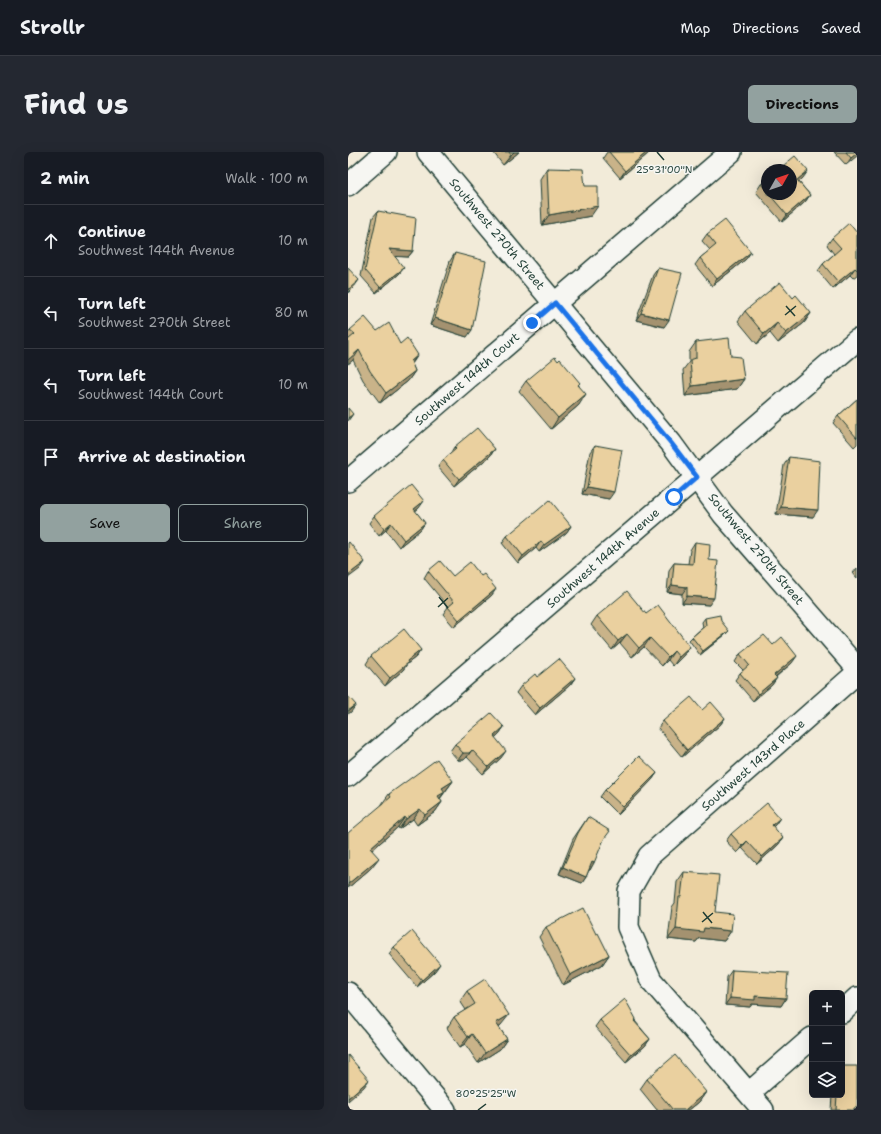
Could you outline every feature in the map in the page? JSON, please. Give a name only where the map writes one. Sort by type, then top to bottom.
[{"type":"street","points":[[348,185],[386,152]]},
{"type":"street","name":"Southwest 270th Street","points":[[428,152],[671,443],[723,514],[857,668]]},
{"type":"street","name":"Southwest 144th Court","points":[[348,481],[731,152]]},
{"type":"street","name":"Southwest 144th Avenue","points":[[348,776],[857,340]]},
{"type":"street","name":"Southwest 143rd Place","points":[[763,1110],[651,980],[628,927],[629,891],[650,856],[857,673]]},
{"type":"street","points":[[348,993],[445,1110]]},
{"type":"street","points":[[845,1009],[857,998]]},
{"type":"street","points":[[749,1093],[809,1041]]},
{"type":"building","points":[[609,152],[647,152],[625,171]]},
{"type":"building","points":[[846,152],[857,152],[857,153],[851,158]]},
{"type":"building","points":[[795,156],[808,171],[797,180],[797,164],[785,164]]},
{"type":"building","points":[[547,168],[583,169],[585,186],[598,186],[598,206],[549,215]]},
{"type":"building","points":[[797,180],[810,195],[787,215],[774,200],[797,200]]},
{"type":"building","points":[[378,211],[416,218],[413,251],[389,249],[404,268],[380,287],[365,270]]},
{"type":"building","points":[[725,220],[751,252],[717,279],[700,258],[716,245],[707,234]]},
{"type":"building","points":[[849,223],[857,233],[857,270],[855,268],[838,282],[823,264],[841,248],[832,238]]},
{"type":"building","points":[[455,253],[486,261],[472,330],[435,318]]},
{"type":"building","points":[[348,268],[359,280],[348,290]]},
{"type":"building","points":[[658,268],[682,273],[669,320],[641,313]]},
{"type":"building","points":[[780,282],[793,298],[796,295],[811,313],[786,333],[777,323],[764,334],[745,311]]},
{"type":"building","points":[[365,317],[377,331],[389,323],[400,344],[407,338],[418,355],[411,361],[415,371],[386,393],[370,371],[359,350],[348,360],[348,340],[355,334],[350,330]]},
{"type":"building","points":[[729,338],[731,356],[741,357],[744,379],[692,386],[690,360],[696,358],[696,342]]},
{"type":"building","points":[[555,357],[558,361],[560,359],[580,383],[578,385],[586,394],[558,418],[526,381]]},
{"type":"building","points":[[857,399],[857,438],[838,416]]},
{"type":"building","points":[[348,408],[353,414],[348,418]]},
{"type":"building","points":[[477,428],[495,449],[459,479],[443,460],[456,449],[454,447]]},
{"type":"building","points":[[595,445],[622,450],[614,492],[587,487]]},
{"type":"building","points":[[789,457],[820,461],[818,510],[781,507]]},
{"type":"building","points":[[411,485],[424,501],[414,509],[425,523],[404,540],[391,523],[384,529],[374,516]]},
{"type":"building","points":[[550,500],[571,526],[544,545],[541,541],[523,556],[507,536]]},
{"type":"building","points":[[349,542],[365,562],[348,575],[348,543]]},
{"type":"building","points":[[695,542],[710,544],[709,560],[718,561],[714,598],[687,596],[687,587],[672,585],[674,563],[693,564]]},
{"type":"building","points":[[440,561],[453,576],[470,562],[481,576],[484,574],[496,589],[459,620],[448,607],[454,602],[428,571]]},
{"type":"building","points":[[627,591],[646,614],[658,605],[690,647],[679,657],[674,651],[668,657],[650,638],[639,648],[627,634],[618,641],[597,616]]},
{"type":"building","points":[[720,615],[721,621],[729,631],[703,651],[692,637],[706,625],[705,618]]},
{"type":"building","points":[[404,629],[421,650],[407,661],[408,663],[390,678],[371,656]]},
{"type":"building","points":[[764,635],[773,645],[782,637],[797,656],[774,675],[777,678],[758,694],[740,673],[749,665],[740,654]]},
{"type":"building","points":[[559,659],[575,678],[540,708],[521,686],[535,674],[537,677]]},
{"type":"building","points":[[348,696],[356,705],[348,711]]},
{"type":"building","points":[[691,697],[702,710],[711,702],[725,718],[687,750],[663,721]]},
{"type":"building","points":[[491,713],[504,727],[494,736],[506,751],[488,767],[472,750],[469,753],[463,753],[455,744]]},
{"type":"building","points":[[639,756],[657,773],[623,807],[605,790]]},
{"type":"building","points":[[437,759],[453,781],[442,788],[445,792],[438,796],[442,802],[425,815],[420,809],[406,819],[405,817],[370,848],[379,858],[348,884],[348,833],[391,797],[389,794]]},
{"type":"building","points":[[767,803],[780,818],[772,825],[783,838],[762,857],[747,841],[742,846],[731,834]]},
{"type":"building","points":[[588,817],[610,831],[604,839],[594,863],[592,862],[586,877],[563,867],[578,833]]},
{"type":"building","points":[[684,872],[719,875],[715,912],[733,914],[731,931],[704,928],[703,932],[676,929],[679,897],[681,897]]},
{"type":"building","points":[[583,908],[596,934],[598,933],[609,955],[570,975],[546,927]]},
{"type":"building","points":[[412,931],[440,964],[422,980],[394,947]]},
{"type":"building","points":[[732,970],[788,973],[786,998],[755,996],[755,1000],[730,998]]},
{"type":"building","points":[[485,979],[509,1015],[496,1023],[507,1039],[485,1053],[472,1034],[468,1037],[454,1017],[475,1004],[467,991]]},
{"type":"building","points":[[625,999],[636,1019],[634,1021],[650,1039],[631,1055],[600,1020]]},
{"type":"building","points":[[348,1055],[369,1080],[348,1098]]},
{"type":"building","points":[[675,1055],[706,1092],[685,1110],[673,1110],[647,1079]]},
{"type":"building","points":[[845,1066],[857,1066],[857,1108],[854,1108],[854,1110],[836,1110],[837,1098],[845,1098]]},
{"type":"route","points":[[532,323],[555,303],[671,443],[697,477],[674,497]]}]
